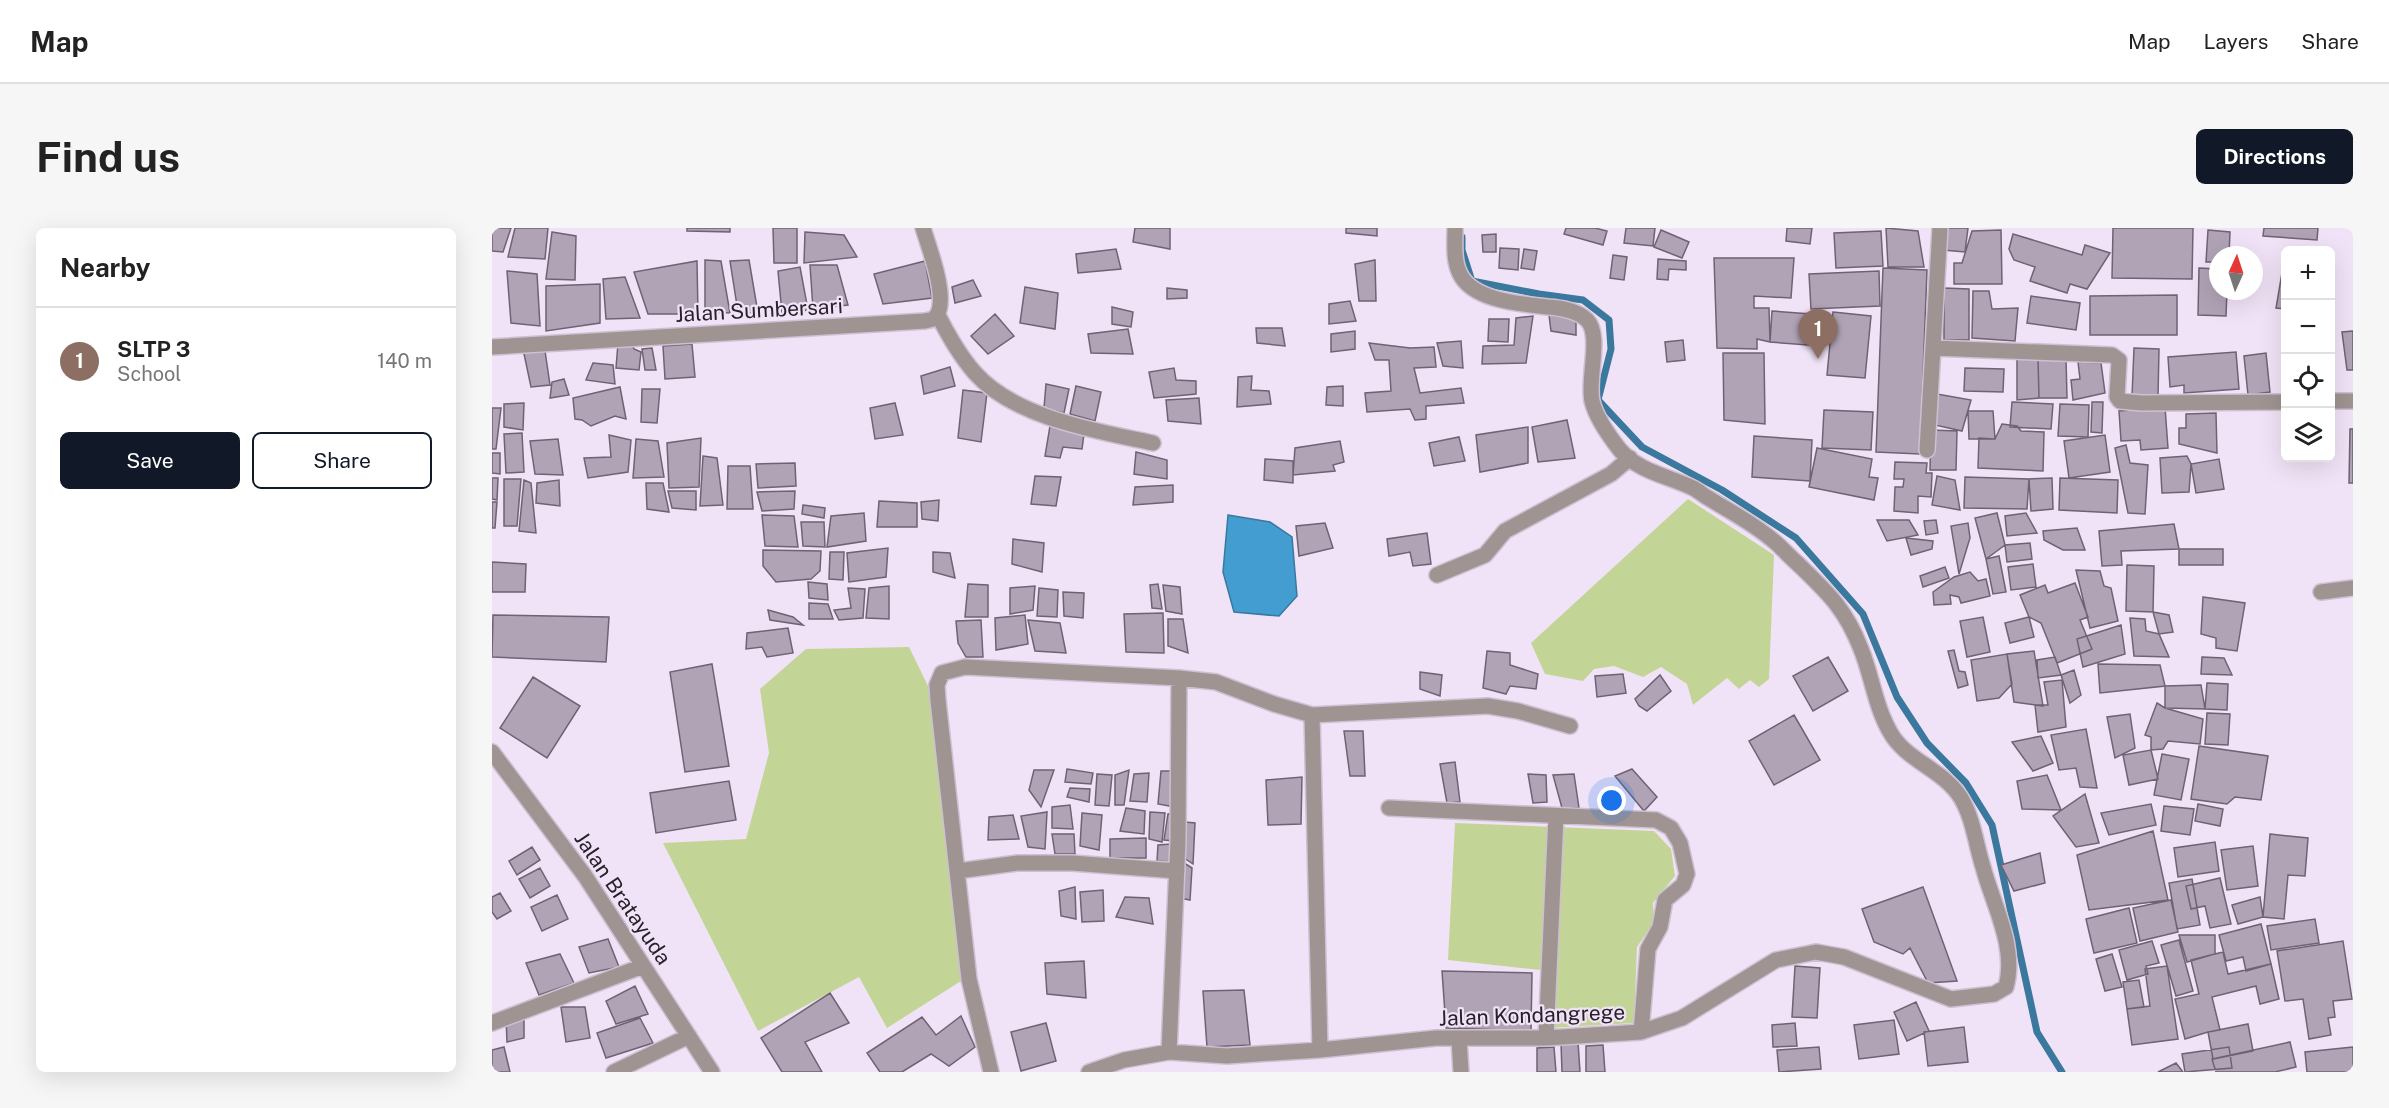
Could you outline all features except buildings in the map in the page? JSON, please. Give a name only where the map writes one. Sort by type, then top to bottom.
[{"type":"street","points":[[923,228],[941,297],[938,315],[976,374],[1017,404],[1090,429],[1153,443]]},
{"type":"street","points":[[1437,575],[1485,555],[1505,531],[1611,474],[1630,459],[1607,432],[1592,400],[1593,333],[1589,321],[1562,308],[1521,304],[1473,290],[1460,274],[1455,255],[1455,228]]},
{"type":"street","points":[[1927,450],[1940,228]]},
{"type":"street","name":"Jalan Sumbersari","points":[[492,347],[925,321],[938,315]]},
{"type":"street","points":[[1933,348],[2112,355],[2119,360],[2117,399],[2141,404],[2281,402]]},
{"type":"street","points":[[2335,401],[2353,401]]},
{"type":"street","name":"Jalan Kondangrege","points":[[1089,1072],[1124,1060],[1169,1052],[1227,1056],[1320,1050],[1437,1038],[1546,1038],[1641,1032],[1682,1018],[1776,960],[1816,952],[1844,957],[1951,999],[2000,992],[2006,987],[2008,981],[2007,952],[2001,917],[1983,869],[1974,830],[1961,798],[1941,775],[1902,749],[1889,731],[1849,619],[1834,598],[1776,543],[1736,513],[1692,488],[1635,464],[1630,459]]},
{"type":"street","points":[[2320,592],[2353,588]]},
{"type":"street","points":[[991,1072],[969,979],[938,700],[937,685],[942,673],[965,667],[1179,678],[1216,682],[1284,708],[1312,715],[1488,706],[1518,711],[1570,726]]},
{"type":"street","points":[[1169,1052],[1177,871],[1179,678]]},
{"type":"street","points":[[1312,715],[1320,1050]]},
{"type":"street","name":"Jalan Bratayuda","points":[[492,752],[585,876],[712,1072]]},
{"type":"street","points":[[1389,808],[1656,820],[1671,828],[1680,843],[1687,874],[1683,885],[1665,900],[1660,927],[1648,949],[1641,1032]]},
{"type":"street","points":[[1546,1038],[1556,816]]},
{"type":"street","points":[[958,872],[1018,863],[1072,863],[1177,871]]},
{"type":"street","points":[[492,1023],[643,966]]},
{"type":"street","points":[[614,1072],[689,1036]]},
{"type":"street","points":[[1459,1038],[1461,1072]]},
{"type":"green space","points":[[1688,499],[1774,555],[1769,679],[1759,687],[1750,680],[1739,689],[1727,678],[1693,705],[1687,684],[1661,667],[1643,677],[1614,666],[1594,669],[1583,681],[1545,674],[1531,643]]},
{"type":"green space","points":[[909,647],[929,688],[961,981],[887,1028],[859,977],[758,1031],[663,843],[746,839],[769,753],[760,689],[806,649]]},
{"type":"green space","points":[[1455,823],[1654,831],[1671,849],[1675,876],[1653,903],[1654,922],[1637,947],[1634,1023],[1548,1028],[1541,970],[1448,960]]},
{"type":"water","points":[[1228,515],[1270,522],[1292,537],[1297,596],[1279,616],[1234,612],[1223,572]]},
{"type":"waterway","points":[[1462,237],[1462,250],[1472,281],[1583,300],[1609,320],[1611,349],[1598,400],[1642,447],[1722,490],[1796,538],[1863,614],[1897,697],[1927,743],[1966,783],[1992,825],[2037,1032],[2062,1072]]},
{"type":"place","name":"SLTP 3","points":[[1818,359]]}]
